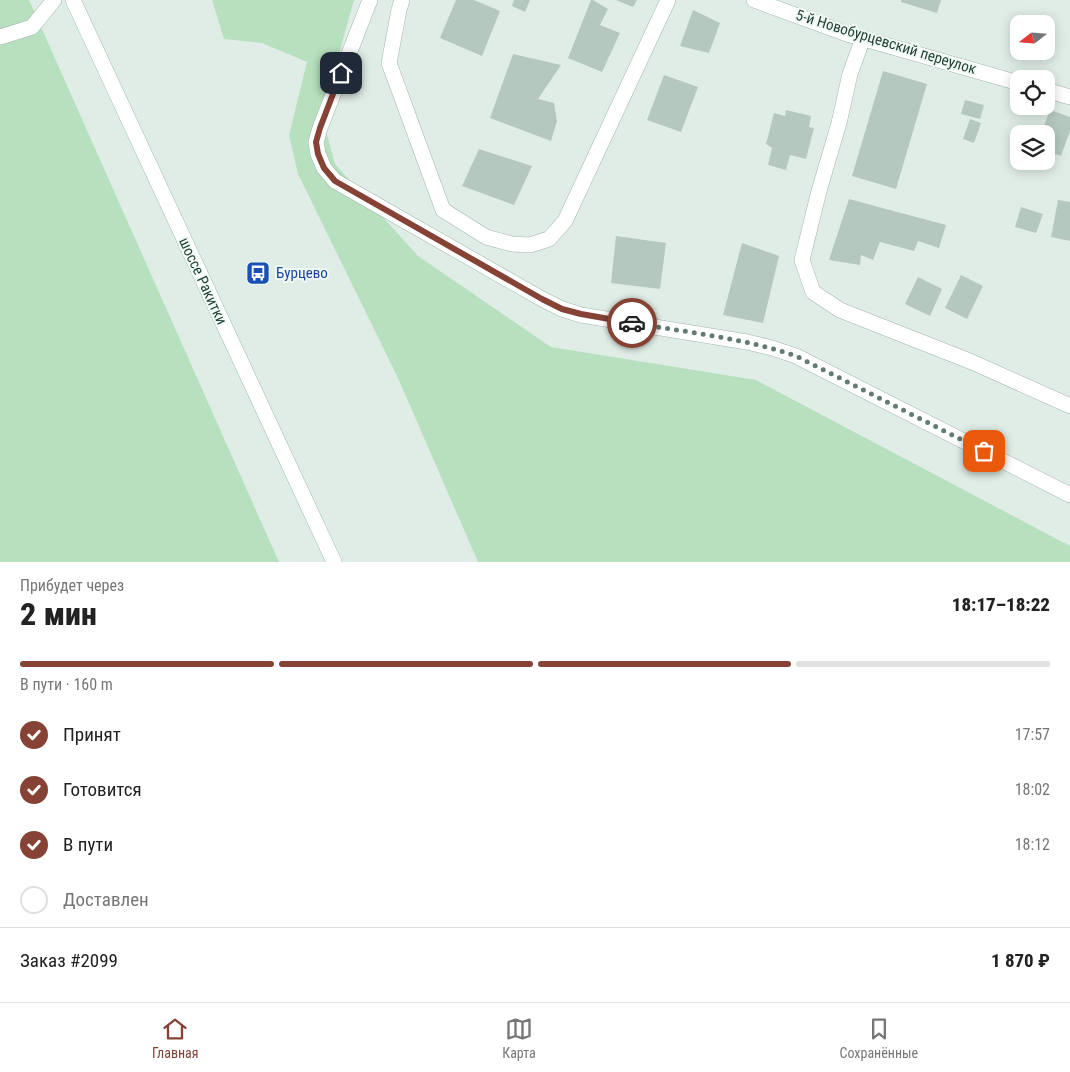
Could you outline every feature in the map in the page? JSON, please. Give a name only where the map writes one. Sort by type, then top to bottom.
[{"type":"street","points":[[0,37],[32,27],[54,0]]},
{"type":"street","name":"шоссе Ракитки","points":[[73,0],[334,562]]},
{"type":"street","points":[[370,0],[316,142],[318,154],[324,168],[335,181],[562,309],[581,314],[747,342],[796,356],[1070,495]]},
{"type":"street","points":[[402,0],[389,63],[443,210],[486,236],[512,244],[530,246],[549,239],[566,221],[668,0]]},
{"type":"street","name":"5-й Новобурцевский переулок","points":[[754,0],[847,34],[1010,79]]},
{"type":"street","points":[[863,38],[850,74],[839,123],[819,191],[802,260],[813,292],[840,310],[972,362],[1070,406]]},
{"type":"street","points":[[1055,93],[1070,97]]},
{"type":"green space","points":[[0,0],[29,0],[279,562],[0,562]]},
{"type":"green space","points":[[212,0],[354,0],[336,64],[326,131],[335,164],[418,256],[551,347],[756,380],[1070,546],[1070,562],[478,562],[398,378],[298,174],[289,135],[307,62],[262,43],[224,39]]},
{"type":"building","points":[[456,0],[474,0],[500,11],[482,56],[440,38]]},
{"type":"building","points":[[514,0],[530,0],[525,12],[512,6]]},
{"type":"building","points":[[591,0],[608,9],[600,25],[620,33],[602,72],[568,58]]},
{"type":"building","points":[[616,0],[637,0],[633,7]]},
{"type":"building","points":[[901,0],[941,0],[937,13],[901,2]]},
{"type":"building","points":[[693,10],[720,23],[709,53],[680,46]]},
{"type":"building","points":[[513,54],[561,65],[538,99],[554,103],[557,121],[551,141],[490,118]]},
{"type":"building","points":[[883,71],[927,84],[896,189],[852,176]]},
{"type":"building","points":[[664,75],[698,87],[681,132],[647,120]]},
{"type":"building","points":[[965,100],[984,105],[980,119],[961,114]]},
{"type":"building","points":[[786,110],[811,116],[809,127],[814,128],[806,159],[790,155],[786,170],[768,165],[772,148],[766,144],[774,113],[785,116]]},
{"type":"building","points":[[1055,112],[1070,117],[1070,131],[1061,156],[1055,154],[1055,125],[1044,125],[1048,115],[1055,115]]},
{"type":"building","points":[[970,119],[981,123],[974,143],[963,139]]},
{"type":"building","points":[[479,149],[532,166],[514,205],[462,186]]},
{"type":"building","points":[[849,199],[946,225],[939,248],[918,241],[914,251],[880,242],[873,260],[861,255],[860,265],[829,260]]},
{"type":"building","points":[[1058,200],[1070,202],[1070,241],[1051,237]]},
{"type":"building","points":[[1021,207],[1043,214],[1036,233],[1015,227]]},
{"type":"building","points":[[616,236],[666,243],[660,289],[611,283]]},
{"type":"building","points":[[742,243],[779,256],[763,323],[723,315]]},
{"type":"building","points":[[961,275],[983,286],[967,319],[945,308]]},
{"type":"building","points":[[918,277],[942,289],[930,316],[905,304]]},
{"type":"way so far","points":[[632,323],[747,342],[796,356],[984,451]]},
{"type":"place","name":"Бурцево","points":[[258,273]]},
{"type":"route","points":[[341,73],[316,142],[318,154],[324,168],[335,181],[562,309],[632,323]]}]
